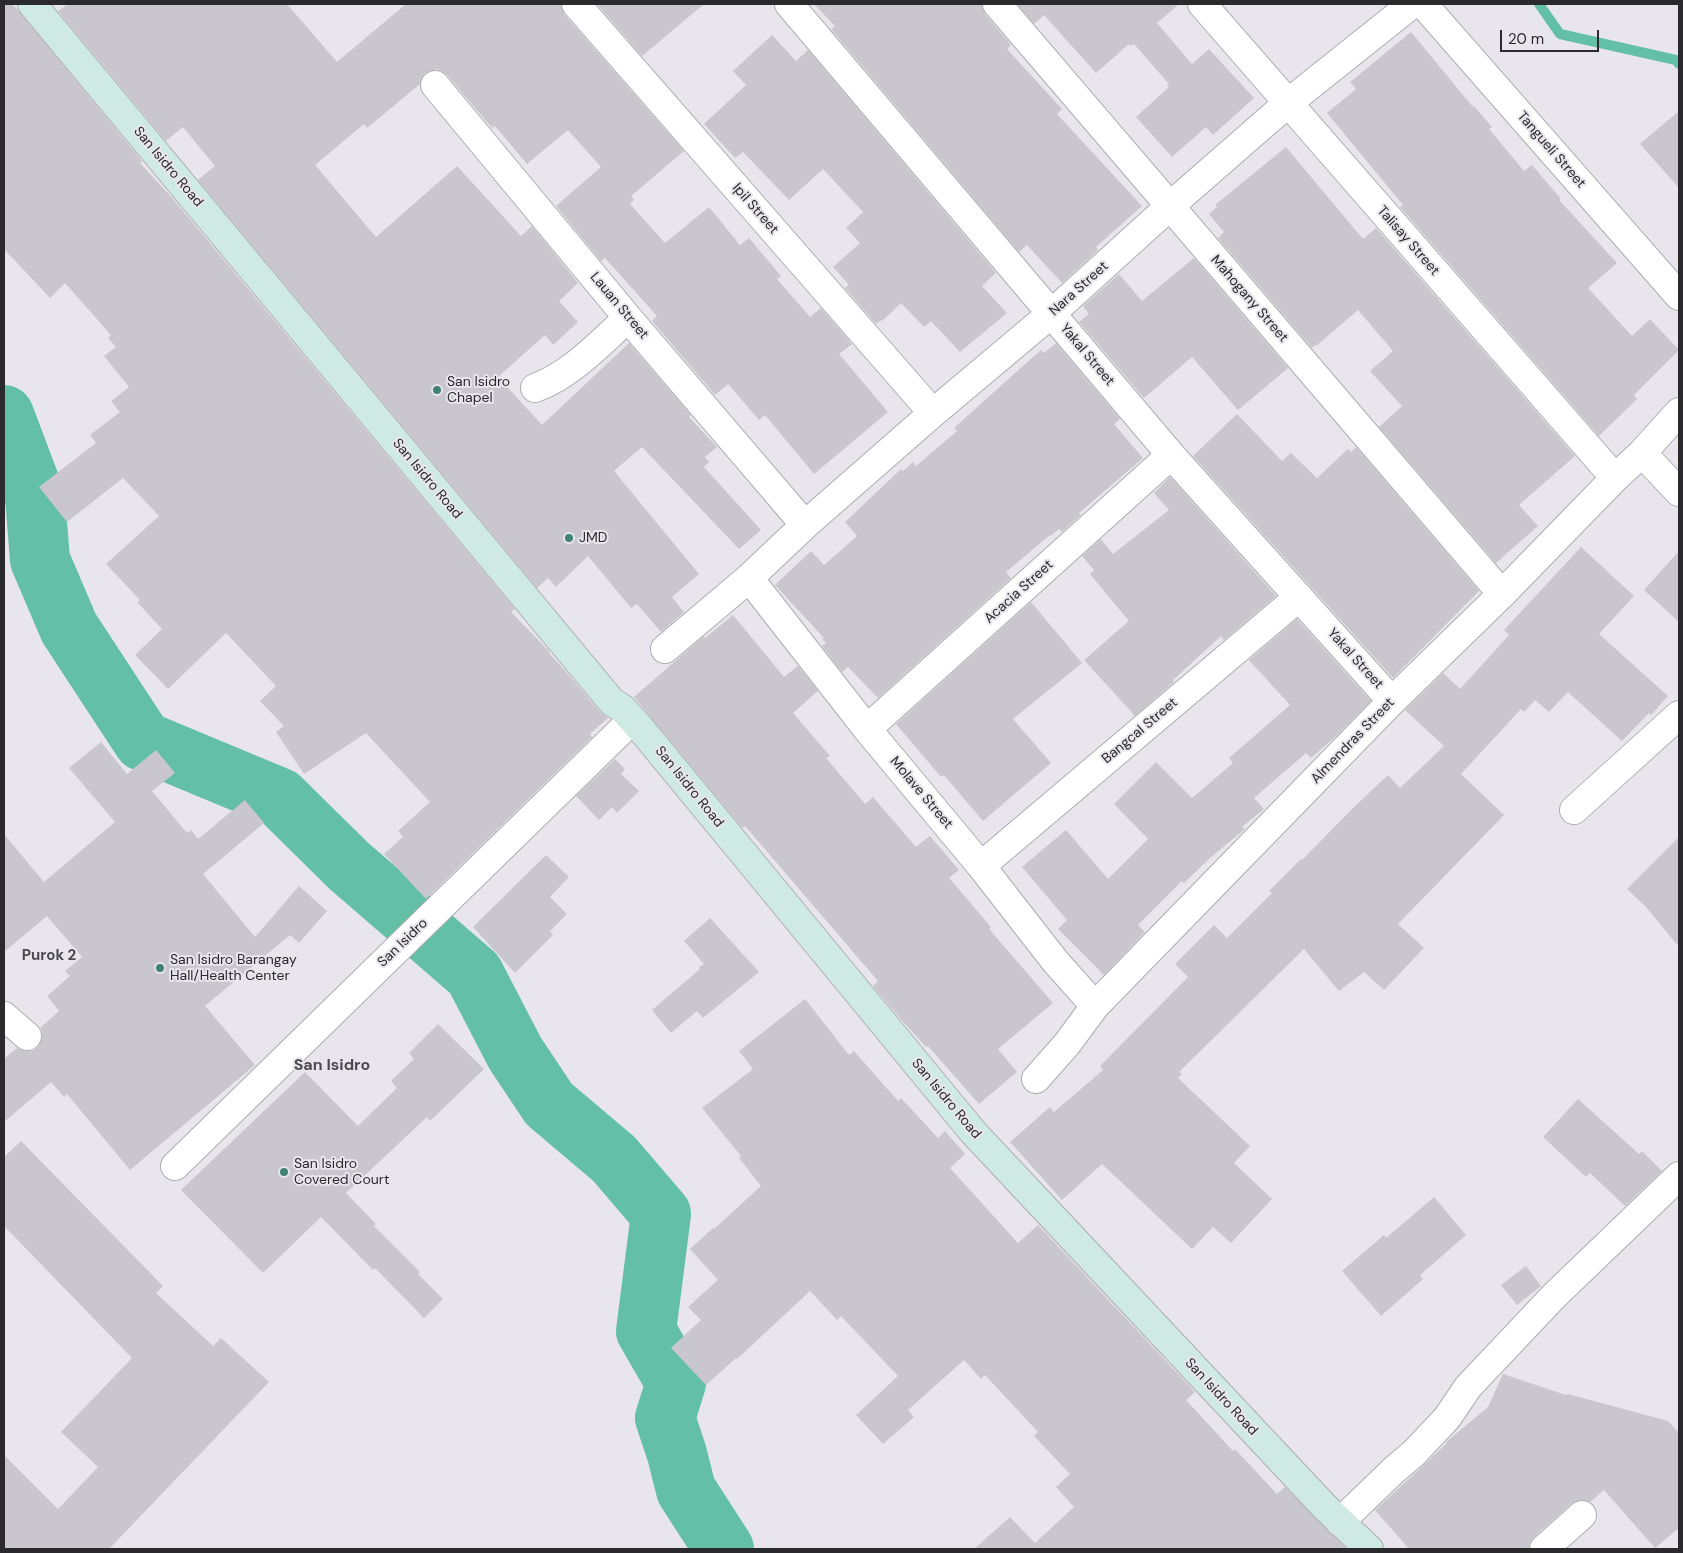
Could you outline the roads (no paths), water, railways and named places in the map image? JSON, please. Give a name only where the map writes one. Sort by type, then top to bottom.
[{"type":"main road","name":"San Isidro Road","points":[[32,4],[612,702],[622,708],[641,729],[973,1132],[1340,1522],[1369,1549]]},
{"type":"street","name":"Ipil Street","points":[[576,4],[933,413]]},
{"type":"street","name":"Yakal Street","points":[[789,4],[1171,455],[1392,701]]},
{"type":"street","name":"Mahogany Street","points":[[997,4],[1502,594]]},
{"type":"street","name":"Talisay Street","points":[[1202,4],[1615,478]]},
{"type":"street","name":"Nara Street","points":[[665,649],[749,578],[805,525],[933,413],[1052,313],[1288,103],[1412,4]]},
{"type":"street","name":"Tangueli Street","points":[[1423,4],[1679,296]]},
{"type":"street","name":"Lauan Street","points":[[435,85],[628,318],[805,525]]},
{"type":"street","points":[[535,388],[550,383],[567,371],[628,318]]},
{"type":"street","name":"Almendras Street","points":[[1036,1079],[1067,1044],[1095,1006],[1392,701],[1502,594],[1615,478],[1642,453],[1679,412]]},
{"type":"street","points":[[1642,453],[1679,492]]},
{"type":"street","name":"Acacia Street","points":[[867,729],[1171,455]]},
{"type":"street","name":"Molave Street","points":[[749,578],[867,729],[981,866],[1055,962],[1095,1006]]},
{"type":"street","name":"Bangcal Street","points":[[981,866],[1299,597]]},
{"type":"street","points":[[1574,810],[1679,715]]},
{"type":"street","name":"San Isidro","points":[[174,1166],[632,720]]},
{"type":"street","points":[[4,1016],[27,1036]]},
{"type":"street","points":[[1340,1522],[1414,1453],[1447,1418],[1468,1388],[1554,1296],[1679,1176]]},
{"type":"street","points":[[1544,1549],[1582,1515]]},
{"type":"waterway","points":[[1539,4],[1560,34],[1676,60],[1679,64]]},
{"type":"waterway","points":[[4,415],[35,497],[40,560],[69,628],[143,741],[280,798],[349,866],[474,974],[515,1053],[549,1104],[614,1159],[661,1214],[646,1331],[676,1383],[665,1418],[686,1490],[724,1549]]},
{"type":"place","name":"San Isidro Chapel","points":[[437,390]]},
{"type":"place","name":"JMD","points":[[569,538]]},
{"type":"place","name":"San Isidro Barangay Hall/Health Center","points":[[160,968]]},
{"type":"place","name":"San Isidro Covered Court","points":[[284,1172]]},
{"type":"district","name":"Purok 2","points":[[49,956]]},
{"type":"district","name":"San Isidro","points":[[332,1066]]}]
